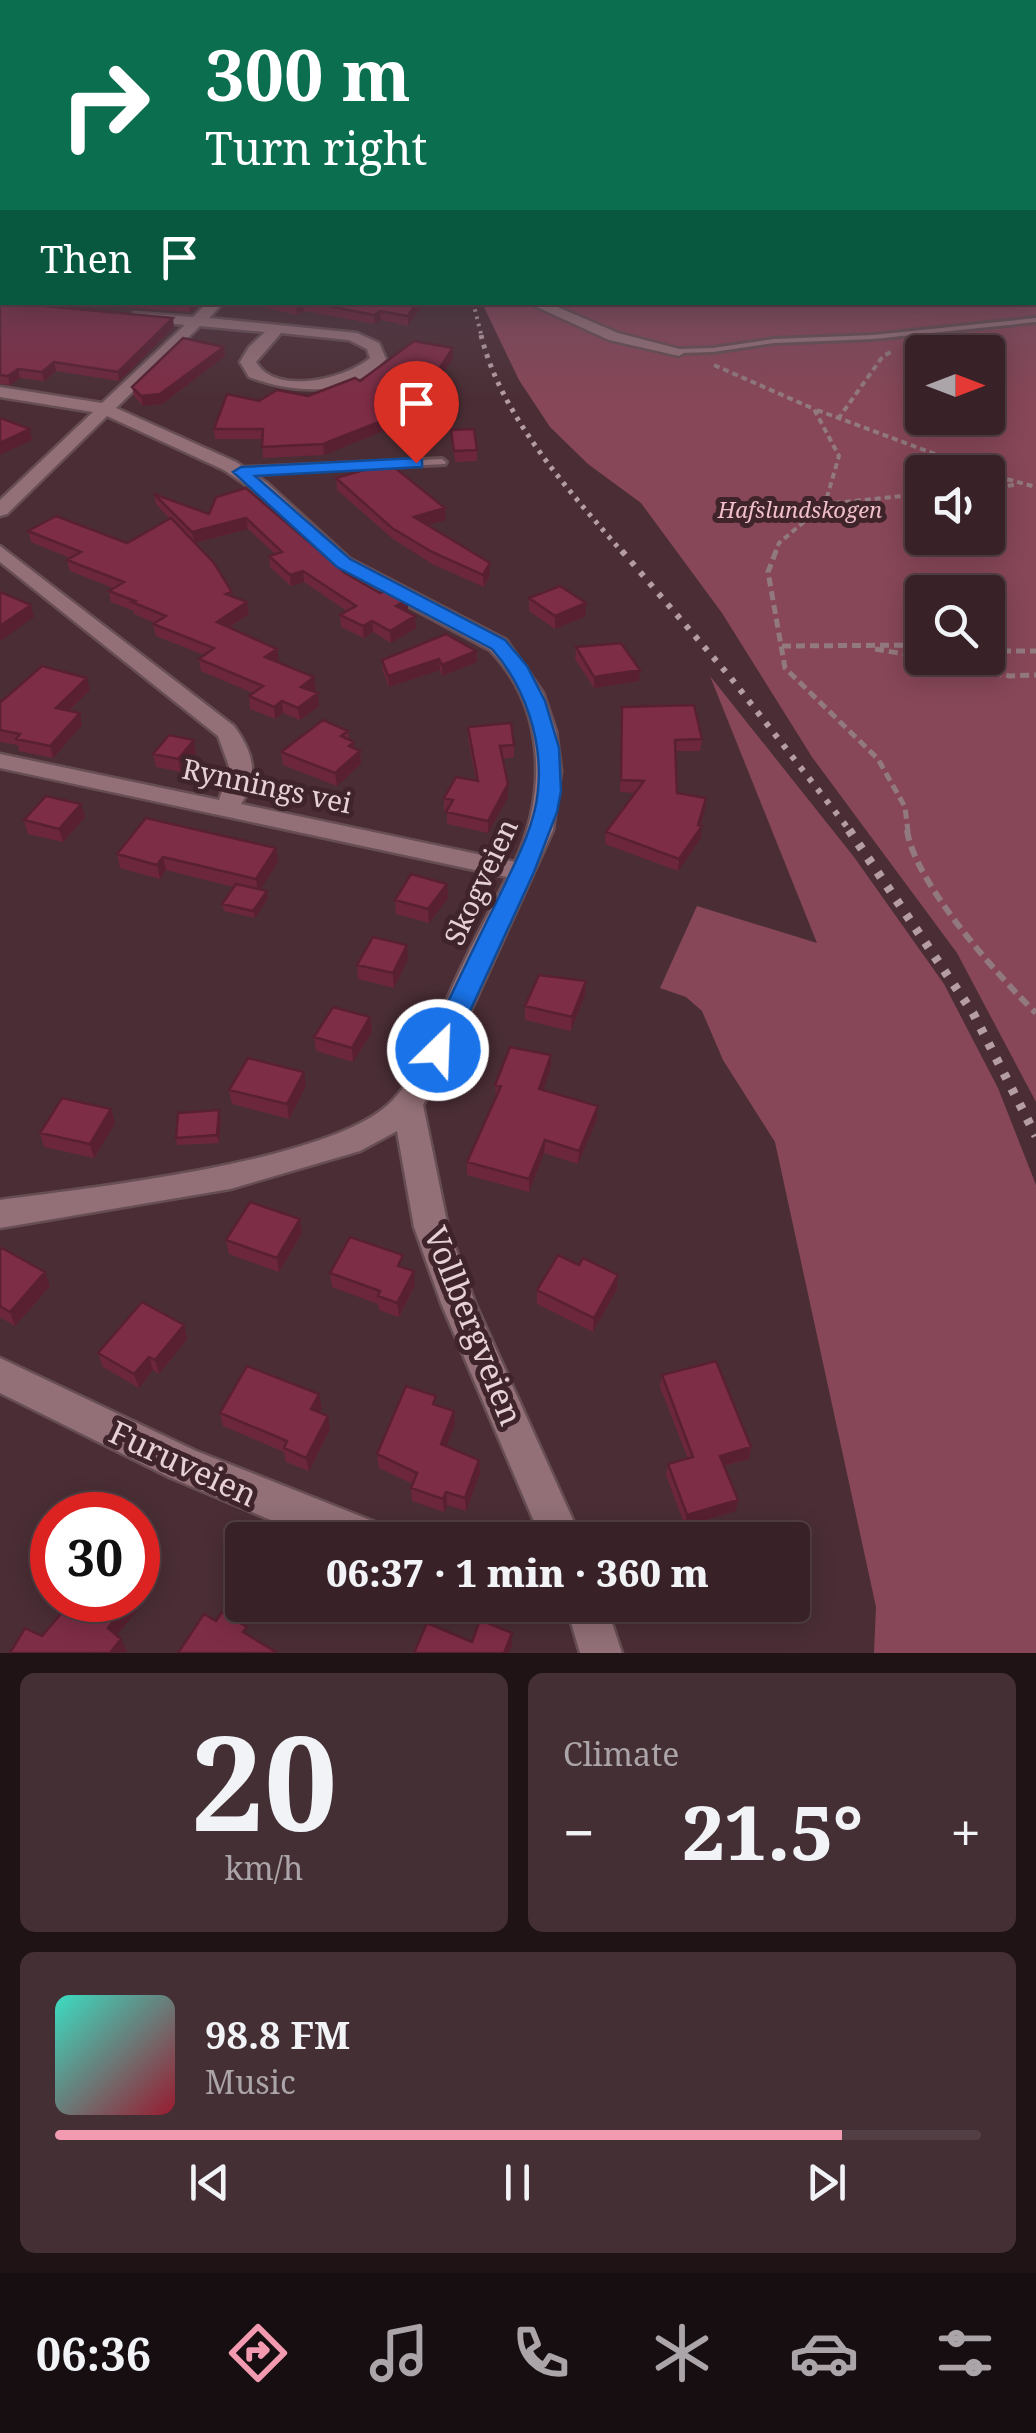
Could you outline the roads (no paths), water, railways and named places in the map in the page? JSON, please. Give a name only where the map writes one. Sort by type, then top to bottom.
[{"type":"street","points":[[0,510],[214,305]]},
{"type":"street","points":[[541,305],[614,336],[679,351]]},
{"type":"street","points":[[128,316],[277,329],[360,339],[378,350],[378,360],[361,374],[336,382],[293,384],[264,378],[251,370],[250,356],[277,329]]},
{"type":"street","name":"Skogveien","points":[[0,392],[105,409],[241,472],[343,563],[498,644],[517,666],[546,736],[550,772],[546,812],[522,872],[408,1105],[363,1136],[250,1172],[177,1188],[0,1214]]},
{"type":"street","points":[[0,552],[226,730],[238,747],[243,776],[240,791],[228,807]]},
{"type":"street","name":"Rynnings vei","points":[[0,761],[522,872]]},
{"type":"street","name":"Vollbergveien","points":[[408,1105],[431,1227],[458,1303],[554,1522]]},
{"type":"street","name":"Furuveien","points":[[0,1375],[140,1446],[274,1506],[320,1522]]},
{"type":"street","points":[[587,1622],[601,1653]]},
{"type":"lane","points":[[679,351],[1036,320]]},
{"type":"lane","points":[[241,472],[442,462]]},
{"type":"railway","points":[[474,305],[482,338]]},
{"type":"railway","points":[[482,338],[504,395],[521,424],[560,479],[624,554]]},
{"type":"railway","points":[[622,551],[731,678],[851,832]]},
{"type":"railway","points":[[849,830],[973,1013],[1036,1136]]},
{"type":"park label","name":"Hafslundskogen","points":[[800,510]]}]
